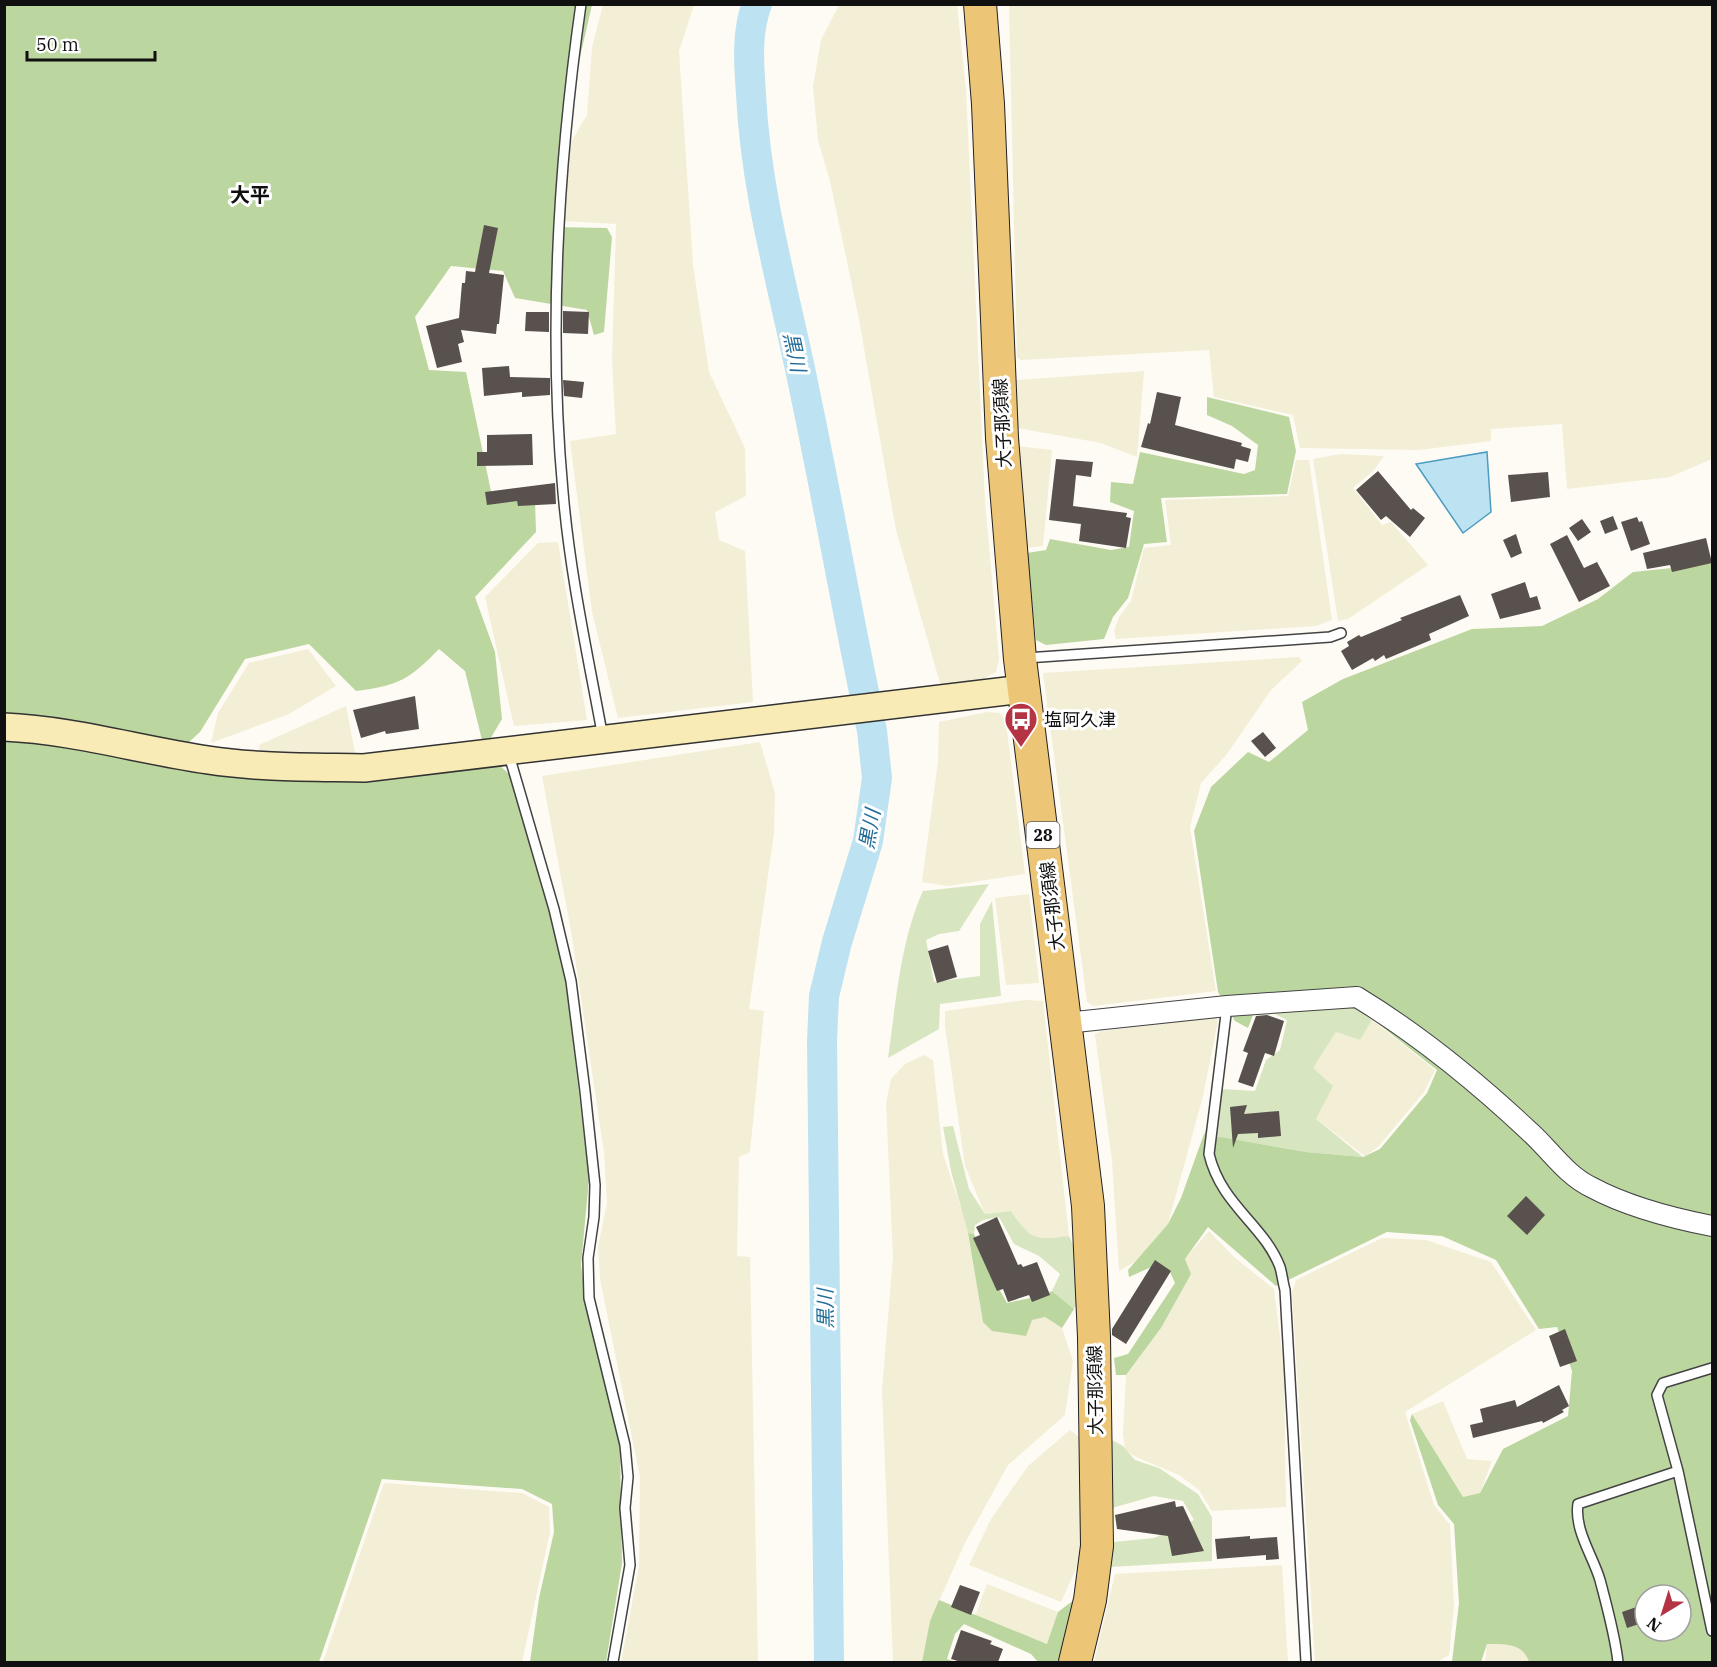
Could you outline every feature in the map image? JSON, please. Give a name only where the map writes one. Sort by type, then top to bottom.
[{"type":"main road","name":"大子那須線","points":[[980,4],[988,104],[1002,438],[1022,674],[1088,1206],[1095,1393],[1097,1546],[1090,1600],[1075,1662]]},
{"type":"street","points":[[4,726],[65,732],[210,761],[276,767],[364,768],[910,704],[1022,674]]},
{"type":"street","points":[[1066,1023],[1227,1006],[1357,997],[1450,1064],[1530,1131],[1569,1172],[1589,1187],[1677,1220],[1713,1227]]},
{"type":"lane","points":[[581,4],[569,88],[559,188],[555,372],[570,558],[604,740]]},
{"type":"lane","points":[[1022,674],[1330,638],[1341,633]]},
{"type":"lane","points":[[508,752],[554,909],[571,981],[585,1091],[595,1185],[594,1217],[588,1258],[589,1298],[625,1445],[628,1477],[626,1508],[630,1565],[613,1662]]},
{"type":"lane","points":[[1227,1006],[1209,1154],[1213,1171],[1223,1191],[1269,1249],[1280,1267],[1285,1290],[1306,1662]]},
{"type":"lane","points":[[1713,1368],[1663,1383],[1658,1388],[1657,1395],[1678,1471],[1713,1632]]},
{"type":"lane","points":[[1618,1662],[1599,1578],[1579,1522],[1578,1504],[1631,1484],[1678,1471]]},
{"type":"shaded area","points":[[603,5],[694,5],[679,51],[693,265],[709,372],[745,448],[746,496],[715,512],[719,540],[745,551],[753,702],[618,718],[592,612],[570,441],[616,434],[612,361],[616,224],[563,221],[571,142],[587,115],[592,47]]},
{"type":"shaded area","points":[[839,5],[957,5],[966,90],[985,501],[999,659],[996,672],[980,681],[950,685],[940,683],[896,530],[858,314],[830,181],[818,140],[813,86],[821,40]]},
{"type":"shaded area","points":[[1009,5],[1712,5],[1712,459],[1670,477],[1567,489],[1562,424],[1491,429],[1491,441],[1419,450],[1300,448],[1293,415],[1214,397],[1209,350],[1021,360],[1017,357]]},
{"type":"shaded area","points":[[1144,371],[1137,457],[1101,443],[1017,428],[1016,380]]},
{"type":"shaded area","points":[[1017,446],[1052,450],[1043,546],[1026,548]]},
{"type":"shaded area","points":[[1341,454],[1384,456],[1374,470],[1353,488],[1382,525],[1391,522],[1428,565],[1348,619],[1338,621],[1313,459]]},
{"type":"shaded area","points":[[1296,460],[1309,460],[1332,620],[1316,626],[1116,639],[1114,631],[1119,617],[1131,601],[1144,548],[1171,545],[1165,500],[1288,496]]},
{"type":"shaded area","points":[[558,542],[587,720],[514,726],[485,597],[538,543]]},
{"type":"shaded area","points":[[308,649],[336,686],[289,714],[211,743],[218,713],[249,663]]},
{"type":"shaded area","points":[[1299,657],[1302,661],[1271,690],[1227,754],[1201,783],[1190,827],[1216,991],[1094,1006],[1087,1002],[1043,673]]},
{"type":"shaded area","points":[[346,706],[355,753],[260,755],[259,745]]},
{"type":"shaded area","points":[[987,712],[1000,713],[1006,722],[1025,874],[948,886],[922,882],[938,762],[939,722]]},
{"type":"shaded area","points":[[760,742],[775,793],[774,833],[749,1009],[764,1011],[750,1152],[739,1157],[737,1256],[750,1257],[758,1662],[621,1662],[639,1566],[640,1477],[600,1279],[598,1247],[607,1203],[604,1152],[571,931],[542,776]]},
{"type":"shaded area","points":[[1029,894],[1039,983],[1006,985],[995,898]]},
{"type":"shaded area","points":[[1026,1000],[1043,1001],[1069,1236],[1040,1240],[1023,1229],[1011,1211],[985,1214],[965,1166],[945,1026],[945,1011]]},
{"type":"shaded area","points":[[1215,1017],[1218,1021],[1203,1096],[1168,1224],[1136,1261],[1119,1271],[1112,1161],[1095,1034],[1102,1031]]},
{"type":"shaded area","points":[[1372,1020],[1435,1070],[1424,1092],[1378,1147],[1365,1156],[1316,1119],[1312,1069],[1336,1032],[1360,1040]]},
{"type":"shaded area","points":[[924,1055],[933,1060],[943,1154],[966,1223],[983,1322],[1045,1317],[1062,1328],[1073,1361],[1065,1415],[1008,1465],[965,1543],[930,1621],[922,1662],[893,1662],[882,1390],[893,1257],[886,1103],[891,1079],[905,1064]]},
{"type":"shaded area","points":[[1209,1231],[1234,1257],[1274,1289],[1284,1369],[1286,1507],[1212,1511],[1199,1490],[1179,1475],[1125,1450],[1123,1434],[1126,1375],[1161,1328],[1191,1274],[1185,1259]]},
{"type":"shaded area","points":[[1382,1238],[1426,1240],[1491,1262],[1536,1330],[1405,1412],[1434,1505],[1450,1525],[1454,1607],[1449,1655],[1437,1662],[1315,1662],[1292,1292],[1296,1280]]},
{"type":"shaded area","points":[[1443,1401],[1467,1459],[1492,1461],[1480,1493],[1463,1497],[1412,1414]]},
{"type":"shaded area","points":[[1070,1430],[1083,1440],[1084,1551],[1061,1602],[969,1565],[991,1519],[1028,1466]]},
{"type":"shaded area","points":[[384,1483],[522,1493],[549,1507],[550,1532],[522,1662],[323,1662]]},
{"type":"shaded area","points":[[1282,1565],[1288,1662],[1094,1662],[1115,1574]]},
{"type":"shaded area","points":[[987,1584],[1058,1612],[1048,1644],[975,1616]]},
{"type":"shaded area","points":[[1487,1644],[1512,1644],[1527,1654],[1529,1662],[1485,1662]]},
{"type":"green space","points":[[4,5],[592,5],[572,92],[553,227],[607,228],[612,237],[604,332],[594,335],[587,310],[515,298],[503,271],[451,266],[415,317],[429,370],[466,372],[492,496],[535,500],[536,532],[475,597],[495,652],[502,719],[489,741],[482,740],[465,671],[439,649],[420,668],[402,679],[383,687],[356,691],[309,644],[245,659],[200,732],[188,743],[5,716]]},
{"type":"green space","points":[[1207,397],[1289,417],[1296,451],[1287,494],[1161,498],[1167,542],[1144,544],[1128,598],[1113,617],[1104,639],[1046,645],[1036,640],[1027,553],[1046,550],[1050,539],[1111,550],[1129,547],[1134,511],[1110,502],[1111,482],[1133,484],[1140,452],[1244,474],[1255,470],[1258,445],[1232,426],[1207,415]]},
{"type":"green space","points":[[1712,559],[1712,1662],[1529,1662],[1518,1648],[1487,1644],[1481,1662],[1452,1662],[1459,1603],[1454,1524],[1438,1505],[1410,1420],[1412,1414],[1463,1497],[1480,1493],[1503,1449],[1568,1416],[1572,1371],[1557,1327],[1539,1329],[1496,1260],[1442,1236],[1387,1232],[1276,1286],[1208,1227],[1185,1259],[1191,1274],[1161,1328],[1126,1375],[1116,1375],[1114,1358],[1128,1354],[1175,1283],[1170,1272],[1158,1264],[1129,1277],[1128,1270],[1168,1224],[1181,1198],[1204,1134],[1306,1152],[1363,1157],[1380,1149],[1427,1093],[1437,1070],[1353,1004],[1255,1010],[1248,1028],[1235,1021],[1218,992],[1194,831],[1211,787],[1248,752],[1269,762],[1308,730],[1302,702],[1343,679],[1472,629],[1542,626],[1598,599],[1633,572],[1702,565]]},
{"type":"green space","points":[[5,737],[211,772],[496,762],[511,776],[551,912],[565,973],[589,1179],[581,1265],[587,1309],[620,1445],[622,1563],[606,1662],[530,1662],[539,1598],[554,1532],[552,1504],[522,1489],[382,1479],[319,1662],[5,1662]]},
{"type":"green space","points":[[989,884],[959,931],[939,934],[926,940],[934,982],[980,976],[980,924],[992,901],[1001,996],[940,1004],[939,1029],[888,1058],[904,952],[923,891]]},
{"type":"green space","points":[[1353,1004],[1372,1020],[1360,1040],[1336,1032],[1313,1068],[1333,1086],[1316,1119],[1363,1157],[1306,1152],[1204,1134],[1223,1089],[1255,1091],[1266,1060],[1280,1050],[1287,1020],[1264,1009]]},
{"type":"green space","points":[[953,1126],[969,1189],[985,1214],[1011,1211],[1024,1228],[1035,1236],[1048,1238],[1069,1236],[1079,1263],[1081,1282],[1074,1309],[1052,1291],[1060,1274],[1039,1256],[1014,1244],[999,1217],[983,1220],[975,1225],[974,1234],[968,1233],[951,1171],[943,1127]]},
{"type":"green space","points":[[968,1233],[974,1234],[988,1269],[1007,1303],[1044,1295],[1052,1291],[1074,1309],[1062,1328],[1045,1317],[1032,1320],[1026,1336],[992,1331],[983,1322]]},
{"type":"green space","points":[[1112,1440],[1123,1446],[1135,1460],[1159,1468],[1198,1494],[1212,1517],[1212,1561],[1111,1567],[1114,1542],[1154,1538],[1194,1520],[1183,1501],[1154,1496],[1112,1508]]},
{"type":"green space","points":[[1079,1596],[1065,1662],[1038,1662],[1031,1654],[964,1624],[955,1634],[947,1659],[956,1662],[922,1662],[930,1621],[939,1600],[1047,1644],[1058,1612]]},
{"type":"water","points":[[1487,452],[1491,512],[1463,533],[1416,464]]},
{"type":"building","points":[[484,225],[498,228],[489,273],[504,275],[496,334],[461,330],[464,342],[458,344],[462,362],[437,368],[426,326],[459,318],[462,283],[465,283],[466,271],[475,272]]},
{"type":"building","points":[[563,311],[589,312],[588,334],[563,333]]},
{"type":"building","points":[[526,312],[549,312],[549,332],[525,331]]},
{"type":"building","points":[[509,366],[510,377],[550,378],[550,395],[522,397],[522,392],[484,396],[482,368]]},
{"type":"building","points":[[563,380],[584,382],[582,398],[564,396]]},
{"type":"building","points":[[1157,392],[1181,397],[1175,425],[1242,443],[1241,446],[1251,449],[1248,462],[1236,459],[1234,469],[1141,447],[1148,423],[1150,424]]},
{"type":"building","points":[[532,434],[533,465],[477,466],[477,452],[487,452],[487,435]]},
{"type":"building","points":[[1056,459],[1093,462],[1091,477],[1076,475],[1073,506],[1127,513],[1126,517],[1131,518],[1126,548],[1079,541],[1081,524],[1049,520]]},
{"type":"building","points":[[1378,471],[1411,510],[1413,508],[1425,518],[1410,537],[1386,516],[1381,520],[1356,490]]},
{"type":"building","points":[[1548,472],[1550,497],[1511,502],[1508,475]]},
{"type":"building","points":[[555,483],[556,504],[518,506],[517,501],[487,505],[485,492]]},
{"type":"building","points":[[1613,516],[1618,529],[1605,534],[1600,521]]},
{"type":"building","points":[[1637,517],[1639,522],[1642,521],[1650,544],[1631,551],[1621,522]]},
{"type":"building","points":[[1582,519],[1591,532],[1578,541],[1569,528]]},
{"type":"building","points":[[1516,534],[1522,553],[1511,558],[1503,540]]},
{"type":"building","points":[[1567,535],[1584,568],[1597,562],[1610,586],[1579,602],[1550,544]]},
{"type":"building","points":[[1706,538],[1712,563],[1672,572],[1670,565],[1647,569],[1643,553]]},
{"type":"building","points":[[1525,582],[1530,598],[1537,596],[1541,609],[1500,619],[1491,594]]},
{"type":"building","points":[[1460,595],[1469,616],[1429,634],[1431,640],[1386,659],[1384,655],[1375,661],[1373,658],[1352,670],[1341,651],[1349,646],[1347,642],[1359,635],[1361,637],[1402,620],[1400,618]]},
{"type":"building","points":[[415,696],[419,729],[386,734],[385,731],[361,738],[353,710]]},
{"type":"building","points":[[1263,732],[1276,748],[1265,757],[1251,741]]},
{"type":"building","points":[[948,945],[957,977],[937,983],[928,951]]},
{"type":"building","points":[[1267,1015],[1284,1021],[1274,1056],[1265,1053],[1253,1087],[1238,1082],[1248,1053],[1243,1051],[1256,1016]]},
{"type":"building","points":[[1247,1105],[1244,1114],[1279,1111],[1281,1136],[1258,1138],[1258,1133],[1238,1134],[1233,1148],[1230,1107]]},
{"type":"building","points":[[1526,1196],[1545,1215],[1527,1235],[1507,1216]]},
{"type":"building","points":[[997,1217],[1018,1265],[1021,1264],[1023,1267],[1037,1262],[1050,1295],[1032,1302],[1029,1295],[1008,1302],[1003,1289],[997,1291],[973,1238],[980,1235],[976,1227]]},
{"type":"building","points":[[1155,1260],[1171,1271],[1126,1344],[1112,1335],[1112,1329]]},
{"type":"building","points":[[1565,1329],[1577,1361],[1560,1367],[1549,1336]]},
{"type":"building","points":[[1559,1385],[1569,1406],[1562,1410],[1564,1412],[1543,1423],[1542,1421],[1473,1438],[1470,1425],[1483,1422],[1480,1409],[1515,1400],[1517,1407]]},
{"type":"building","points":[[1175,1501],[1176,1507],[1183,1506],[1204,1551],[1172,1556],[1168,1536],[1117,1529],[1115,1515]]},
{"type":"building","points":[[1250,1536],[1250,1539],[1277,1537],[1279,1559],[1266,1560],[1266,1555],[1217,1559],[1215,1539]]},
{"type":"building","points":[[960,1585],[980,1592],[971,1615],[951,1607]]},
{"type":"building","points":[[1633,1608],[1633,1626],[1627,1628],[1622,1612]]},
{"type":"building","points":[[961,1630],[992,1641],[990,1644],[1003,1649],[998,1662],[961,1662],[951,1659]]},
{"type":"waterway","name":"黒川","points":[[757,4],[751,26],[749,60],[759,169],[872,731],[877,778],[868,841],[837,942],[824,996],[822,1041],[829,1662]]},
{"type":"place","name":"塩阿久津","points":[[1021,748]]},
{"type":"district","name":"大平","points":[[250,194]]}]
